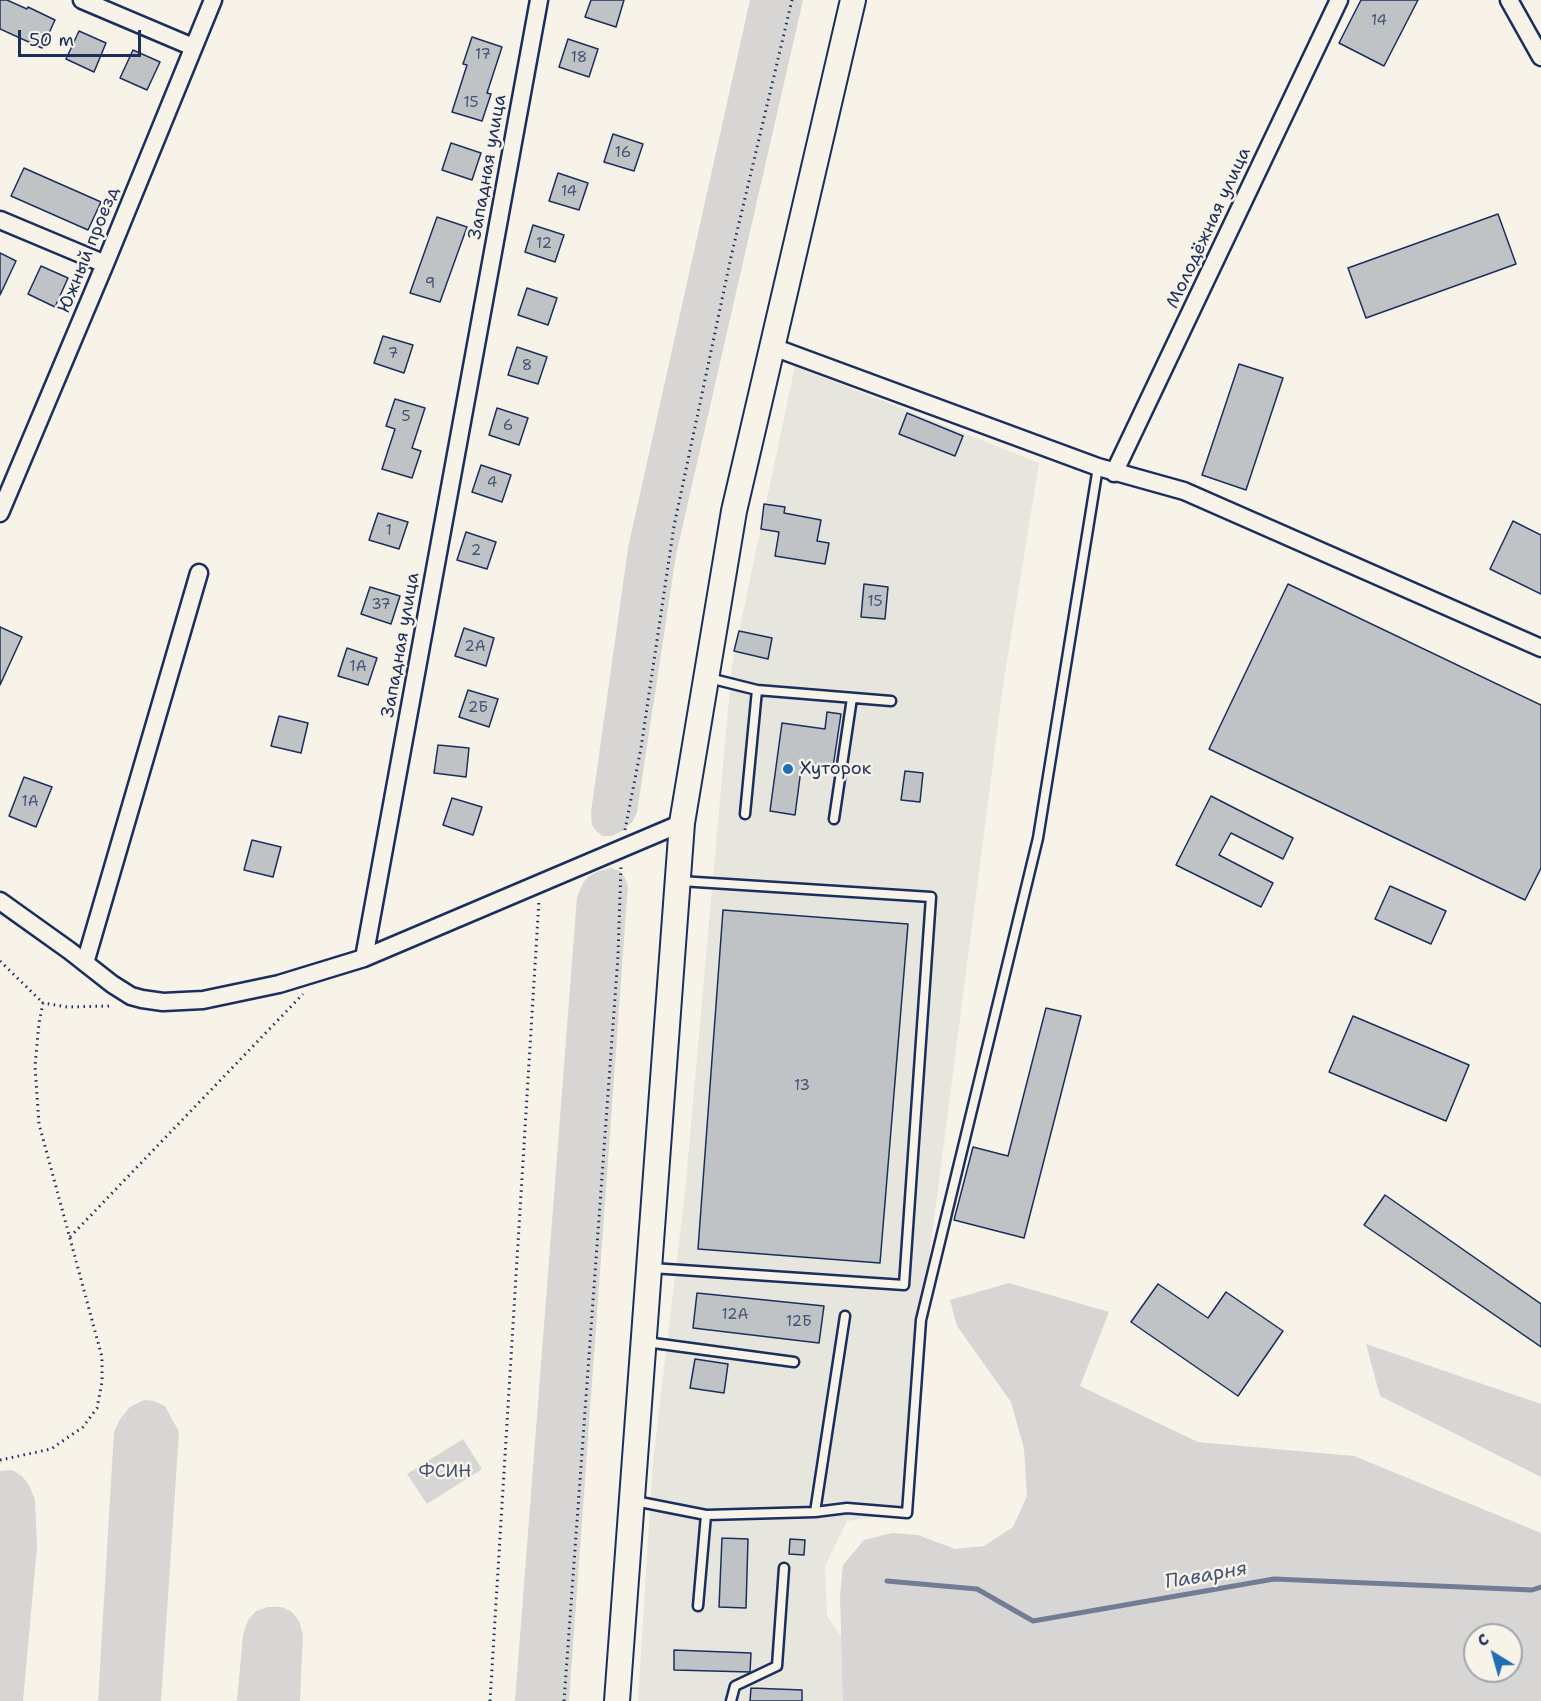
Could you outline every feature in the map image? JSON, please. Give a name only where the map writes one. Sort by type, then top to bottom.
[{"type":"street","points":[[82,0],[193,47]]},
{"type":"street","name":"Южный проезд","points":[[0,513],[7,478],[105,264],[213,0]]},
{"type":"street","name":"Западная улица","points":[[364,958],[539,0]]},
{"type":"street","points":[[617,1701],[682,823],[734,511],[853,0]]},
{"type":"street","name":"Молодёжная улица","points":[[1106,470],[1339,0]]},
{"type":"street","points":[[1509,0],[1541,57]]},
{"type":"street","points":[[0,220],[105,264]]},
{"type":"street","points":[[773,347],[1106,470],[1184,491],[1541,648]]},
{"type":"street","points":[[86,963],[199,573]]},
{"type":"street","points":[[0,901],[131,996],[163,1002],[203,1000],[279,984],[364,958],[682,823]]},
{"type":"lane","points":[[632,1500],[706,1515],[814,1512],[847,1508],[907,1513],[921,1320],[1038,838],[1106,470]]},
{"type":"lane","points":[[706,677],[757,690],[891,701]]},
{"type":"lane","points":[[746,814],[757,690]]},
{"type":"lane","points":[[834,819],[852,698]]},
{"type":"lane","points":[[648,1268],[904,1285],[931,897],[678,881]]},
{"type":"lane","points":[[814,1512],[845,1316]]},
{"type":"lane","points":[[643,1342],[794,1362]]},
{"type":"lane","points":[[698,1606],[706,1515]]},
{"type":"lane","points":[[731,1701],[735,1686],[777,1666],[784,1568]]},
{"type":"path","points":[[490,1701],[540,883]]},
{"type":"path","points":[[0,961],[43,1003],[68,1007],[108,1006],[131,996]]},
{"type":"path","points":[[70,1238],[303,994]]},
{"type":"path","points":[[0,1460],[51,1449],[83,1426],[97,1408],[102,1382],[102,1357],[39,1124],[35,1066],[43,1003]]},
{"type":"shaded area","points":[[795,366],[1039,463],[1003,686],[921,1320],[907,1513],[847,1521],[825,1566],[827,1616],[885,1701],[638,1701],[653,1461],[685,1192],[732,665]]},
{"type":"green space","points":[[750,0],[803,0],[676,555],[637,812],[633,821],[624,830],[612,836],[603,836],[592,825],[591,812],[628,548]]},
{"type":"green space","points":[[611,868],[620,871],[628,887],[569,1701],[515,1701],[577,897],[589,876]]},
{"type":"green space","points":[[1009,1283],[1109,1312],[1080,1386],[1198,1442],[1354,1456],[1541,1533],[1541,1701],[843,1701],[840,1597],[843,1565],[864,1540],[892,1533],[918,1535],[955,1549],[984,1546],[1013,1527],[1027,1496],[1024,1449],[1011,1402],[957,1326],[950,1300]]},
{"type":"green space","points":[[1366,1344],[1541,1404],[1541,1477],[1380,1396]]},
{"type":"green space","points":[[144,1400],[165,1406],[179,1432],[161,1701],[98,1701],[114,1432],[120,1419],[130,1407]]},
{"type":"green space","name":"ФСИН","points":[[463,1439],[482,1469],[427,1504],[407,1474]]},
{"type":"green space","points":[[12,1470],[22,1476],[29,1485],[35,1500],[37,1547],[23,1701],[0,1701],[0,1471]]},
{"type":"green space","points":[[268,1607],[282,1607],[292,1612],[299,1621],[303,1635],[300,1701],[237,1701],[243,1635],[248,1620],[256,1611]]},
{"type":"building","points":[[0,0],[7,0],[27,9],[28,7],[55,20],[42,48],[0,29]]},
{"type":"building","points":[[591,0],[624,0],[616,27],[585,17]]},
{"type":"building","points":[[1361,0],[1418,0],[1384,66],[1339,43]]},
{"type":"building","points":[[79,31],[106,43],[94,72],[66,59]]},
{"type":"building","points":[[472,37],[502,47],[487,93],[491,94],[482,121],[452,112],[467,65],[463,64]]},
{"type":"building","points":[[568,39],[598,49],[589,77],[559,67]]},
{"type":"building","points":[[133,50],[160,62],[147,90],[120,78]]},
{"type":"building","points":[[613,134],[643,144],[634,171],[604,162]]},
{"type":"building","points":[[451,143],[481,153],[472,180],[442,170]]},
{"type":"building","points":[[24,168],[101,202],[88,230],[11,196]]},
{"type":"building","points":[[558,173],[588,183],[579,210],[549,201]]},
{"type":"building","points":[[1498,214],[1516,264],[1366,318],[1348,268]]},
{"type":"building","points":[[437,217],[467,227],[440,302],[410,293]]},
{"type":"building","points":[[533,225],[564,235],[555,262],[525,252]]},
{"type":"building","points":[[0,253],[16,261],[0,295]]},
{"type":"building","points":[[41,266],[68,278],[55,307],[28,294]]},
{"type":"building","points":[[527,288],[557,298],[548,325],[518,315]]},
{"type":"building","points":[[383,336],[413,345],[404,373],[374,363]]},
{"type":"building","points":[[517,347],[547,357],[538,384],[508,375]]},
{"type":"building","points":[[1239,364],[1283,378],[1246,490],[1202,475]]},
{"type":"building","points":[[395,399],[425,408],[412,448],[421,451],[412,478],[382,469],[395,429],[386,426]]},
{"type":"building","points":[[497,408],[528,418],[519,445],[489,435]]},
{"type":"building","points":[[907,413],[963,436],[955,456],[899,434]]},
{"type":"building","points":[[481,465],[511,475],[502,502],[472,492]]},
{"type":"building","points":[[764,504],[785,507],[784,513],[821,520],[817,541],[829,543],[825,564],[775,556],[779,532],[761,529]]},
{"type":"building","points":[[378,513],[408,522],[399,549],[369,540]]},
{"type":"building","points":[[1513,521],[1541,535],[1541,594],[1490,569]]},
{"type":"building","points":[[466,532],[496,542],[487,569],[457,560]]},
{"type":"building","points":[[864,584],[888,587],[885,619],[861,617]]},
{"type":"building","points":[[1288,584],[1541,705],[1541,868],[1525,900],[1209,749]]},
{"type":"building","points":[[370,587],[400,596],[391,624],[361,614]]},
{"type":"building","points":[[0,627],[22,637],[0,685]]},
{"type":"building","points":[[464,628],[494,638],[486,666],[455,656]]},
{"type":"building","points":[[739,631],[772,638],[768,659],[734,651]]},
{"type":"building","points":[[347,648],[377,658],[368,685],[338,676]]},
{"type":"building","points":[[468,690],[498,699],[489,727],[459,717]]},
{"type":"building","name":"Хуторок","points":[[827,712],[841,714],[833,767],[802,762],[795,815],[770,811],[782,723],[825,729]]},
{"type":"building","points":[[279,716],[308,723],[301,753],[271,746]]},
{"type":"building","points":[[438,745],[469,748],[466,777],[434,773]]},
{"type":"building","points":[[905,771],[923,773],[920,802],[901,800]]},
{"type":"building","points":[[24,777],[52,787],[36,827],[9,816]]},
{"type":"building","points":[[1211,796],[1293,838],[1283,859],[1231,833],[1219,855],[1273,883],[1261,907],[1176,865]]},
{"type":"building","points":[[452,798],[482,807],[473,835],[443,825]]},
{"type":"building","points":[[252,840],[281,847],[273,877],[244,870]]},
{"type":"building","points":[[1390,886],[1446,911],[1431,944],[1375,919]]},
{"type":"building","points":[[723,910],[908,924],[880,1263],[698,1249]]},
{"type":"building","points":[[1046,1008],[1081,1016],[1024,1238],[954,1220],[973,1147],[1008,1156]]},
{"type":"building","points":[[1353,1016],[1469,1065],[1446,1121],[1329,1072]]},
{"type":"building","points":[[1385,1195],[1541,1304],[1541,1347],[1364,1225]]},
{"type":"building","points":[[1158,1284],[1208,1318],[1226,1292],[1283,1331],[1238,1396],[1131,1322]]},
{"type":"building","points":[[697,1293],[824,1306],[819,1343],[693,1328]]},
{"type":"building","points":[[695,1359],[728,1364],[724,1393],[690,1388]]},
{"type":"building","points":[[722,1538],[748,1539],[746,1608],[719,1607]]},
{"type":"building","points":[[790,1539],[805,1540],[804,1555],[789,1554]]},
{"type":"building","points":[[674,1650],[751,1653],[750,1672],[674,1670]]},
{"type":"building","points":[[751,1688],[802,1690],[802,1701],[750,1701]]},
{"type":"waterway","name":"Паварня","points":[[887,1581],[977,1589],[1033,1621],[1274,1579],[1532,1590],[1541,1587]]},
{"type":"place","name":"Хуторок","points":[[788,769]]}]
